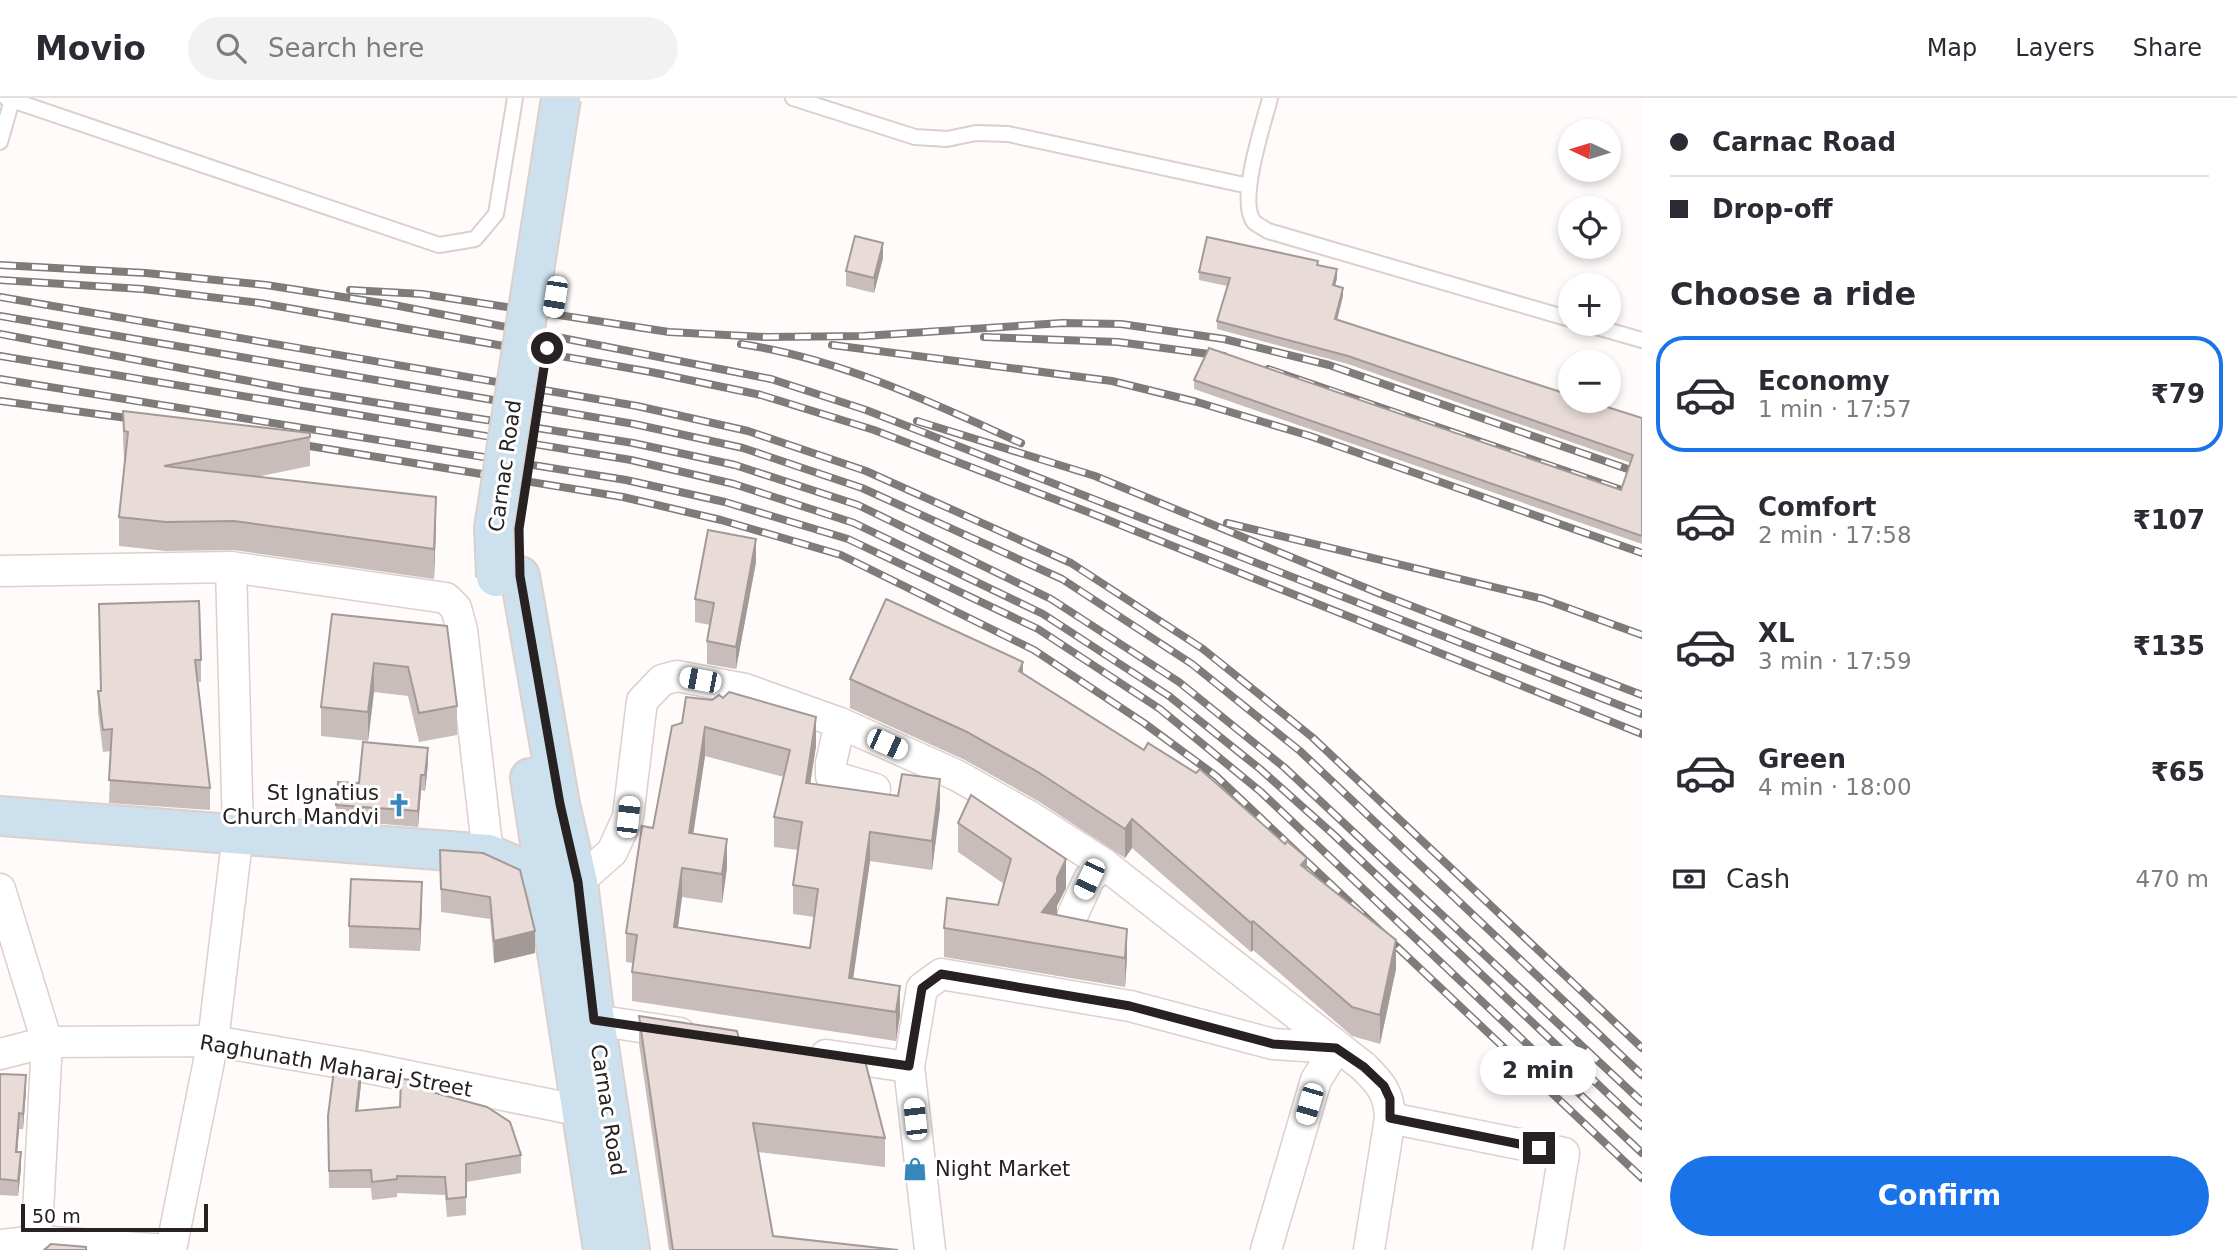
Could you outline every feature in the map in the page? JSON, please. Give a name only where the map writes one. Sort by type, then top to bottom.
[{"type":"main road","name":"Carnac Road","points":[[561,98],[494,528],[508,577],[560,804],[562,881],[582,1111],[603,1250]]},
{"type":"main road","name":"Carnac Road","points":[[508,577],[519,529],[584,98]]},
{"type":"main road","points":[[0,816],[488,854],[562,881]]},
{"type":"main road","name":"Carnac Road","points":[[562,881],[594,1020],[631,1250]]},
{"type":"street","points":[[0,571],[231,567],[446,598],[456,608],[462,630],[488,854]]},
{"type":"street","points":[[0,1245],[169,1250],[213,1041],[238,833],[231,567]]},
{"type":"street","points":[[562,881],[612,852],[628,817],[642,701],[662,680],[677,676],[745,689],[840,723],[957,775],[1104,864],[1336,1048],[1364,1067],[1384,1086],[1390,1099],[1390,1118],[1369,1250]]},
{"type":"street","points":[[840,723],[831,762],[831,776],[875,789]]},
{"type":"street","points":[[1073,914],[1089,879],[1104,864]]},
{"type":"street","points":[[0,889],[47,1042],[36,1245]]},
{"type":"street","points":[[930,1250],[909,1066],[922,988],[941,974],[1130,1006],[1273,1044],[1336,1048]]},
{"type":"street","points":[[594,1020],[706,1037]]},
{"type":"street","name":"Raghunath Maharaj Street","points":[[0,1054],[47,1042],[213,1041],[359,1066],[582,1111]]},
{"type":"street","points":[[1266,1250],[1316,1080],[1336,1048]]},
{"type":"street","points":[[801,1051],[909,1066]]},
{"type":"street","points":[[1390,1118],[1564,1153],[1548,1250]]},
{"type":"lane","points":[[0,142],[9,99],[439,245],[475,239],[496,214],[514,98]]},
{"type":"lane","points":[[793,98],[915,137],[947,139],[976,133],[1008,134],[1249,186]]},
{"type":"lane","points":[[1269,98],[1249,186],[1249,208],[1254,222],[1268,230],[1558,315]]},
{"type":"lane","points":[[1621,334],[1642,340]]},
{"type":"building","points":[[855,236],[883,243],[874,278],[846,271]]},
{"type":"building","points":[[1207,237],[1318,261],[1317,265],[1337,269],[1333,285],[1343,288],[1335,319],[1558,391],[1558,413],[1621,411],[1642,418],[1642,536],[1194,380],[1209,348],[1621,490],[1633,455],[1348,356],[1217,321],[1230,278],[1199,272]]},
{"type":"building","points":[[123,411],[310,433],[310,437],[164,466],[436,497],[434,549],[234,521],[166,522],[119,517],[128,432],[124,431]]},
{"type":"building","points":[[708,530],[756,539],[736,647],[707,641],[714,603],[695,599]]},
{"type":"building","points":[[886,599],[1023,662],[1019,671],[1144,750],[1148,743],[1196,773],[1200,769],[1285,844],[1287,841],[1307,858],[1301,865],[1396,940],[1380,1015],[1352,1007],[1132,819],[1125,829],[1038,772],[965,731],[850,679]]},
{"type":"building","points":[[199,601],[201,660],[195,660],[210,788],[109,780],[112,729],[103,730],[98,691],[101,691],[99,604]]},
{"type":"building","points":[[332,614],[447,626],[457,706],[419,713],[408,667],[374,663],[368,712],[321,707]]},
{"type":"building","points":[[729,692],[816,717],[806,783],[898,796],[902,774],[940,779],[932,841],[870,832],[849,978],[900,986],[896,1012],[632,972],[637,935],[626,933],[642,826],[653,828],[672,726],[682,723],[686,697],[712,700],[719,695],[723,698]],"holes":[[[705,727],[790,750],[774,817],[802,822],[793,885],[818,889],[810,948],[674,927],[682,868],[722,874],[727,839],[689,833]]]},
{"type":"building","points":[[363,742],[428,748],[425,775],[421,775],[418,811],[336,805],[338,782],[359,783]]},
{"type":"building","points":[[971,795],[1066,859],[1057,878],[1057,892],[1042,912],[1127,929],[1125,958],[944,928],[947,898],[998,905],[1011,859],[958,823]]},
{"type":"building","points":[[440,850],[483,853],[520,870],[535,931],[494,941],[490,897],[441,889]]},
{"type":"building","points":[[351,879],[422,882],[420,929],[349,926]]},
{"type":"building","points":[[639,1016],[737,1031],[739,1039],[864,1057],[885,1138],[753,1123],[773,1236],[898,1250],[673,1250]]},
{"type":"building","points":[[335,1062],[361,1066],[356,1111],[400,1107],[401,1079],[428,1081],[428,1091],[487,1107],[510,1122],[521,1155],[466,1164],[466,1197],[447,1199],[445,1177],[397,1176],[397,1179],[372,1182],[371,1170],[329,1171],[328,1116]]},
{"type":"building","points":[[0,1074],[26,1075],[16,1152],[21,1152],[18,1181],[0,1179]]},
{"type":"building","points":[[51,1244],[86,1247],[86,1250],[44,1250]]},
{"type":"railway","points":[[0,265],[146,273],[266,285],[394,305],[771,379],[866,410],[1642,714]]},
{"type":"railway","points":[[0,280],[142,289],[260,303],[651,372],[761,395],[874,430],[1088,512],[1642,734]]},
{"type":"railway","points":[[350,290],[422,294],[669,332],[766,337],[864,336],[1062,323],[1121,324],[1224,339],[1329,365],[1642,474]]},
{"type":"railway","points":[[0,297],[637,406],[748,431],[866,471],[1071,563],[1203,649],[1312,737],[1642,1048]]},
{"type":"railway","points":[[0,316],[634,424],[743,448],[862,488],[1062,579],[1192,664],[1300,751],[1642,1075]]},
{"type":"railway","points":[[0,334],[296,390],[633,443],[735,465],[858,505],[1051,599],[1179,682],[1285,768],[1642,1102]]},
{"type":"railway","points":[[984,337],[1118,342],[1224,356]]},
{"type":"railway","points":[[741,344],[778,351],[849,371],[919,398],[1021,443]]},
{"type":"railway","points":[[832,345],[1112,381],[1197,402],[1310,436],[1642,553]]},
{"type":"railway","points":[[0,356],[631,460],[734,484],[854,523],[1043,614],[1169,696],[1260,769],[1333,834],[1642,1126]]},
{"type":"railway","points":[[1268,369],[1642,497]]},
{"type":"railway","points":[[0,379],[626,480],[725,502],[848,539],[1038,629],[1160,709],[1261,792],[1642,1153]]},
{"type":"railway","points":[[0,401],[142,420]]},
{"type":"railway","points":[[917,421],[1095,476],[1383,595],[1642,695]]},
{"type":"railway","points":[[291,443],[623,497],[721,520],[841,555],[1034,650],[1144,723],[1216,776],[1642,1178]]},
{"type":"railway","points":[[1227,523],[1543,599],[1642,635]]},
{"type":"place","name":"St Ignatius Church Mandvi","points":[[399,805]]},
{"type":"place","name":"Night Market","points":[[915,1169]]},
{"type":"route","points":[[547,348],[519,529],[520,576],[560,804],[578,882],[594,1020],[909,1066],[922,988],[941,974],[1130,1006],[1273,1044],[1336,1048],[1364,1067],[1384,1086],[1390,1099],[1390,1118],[1539,1148]]}]
